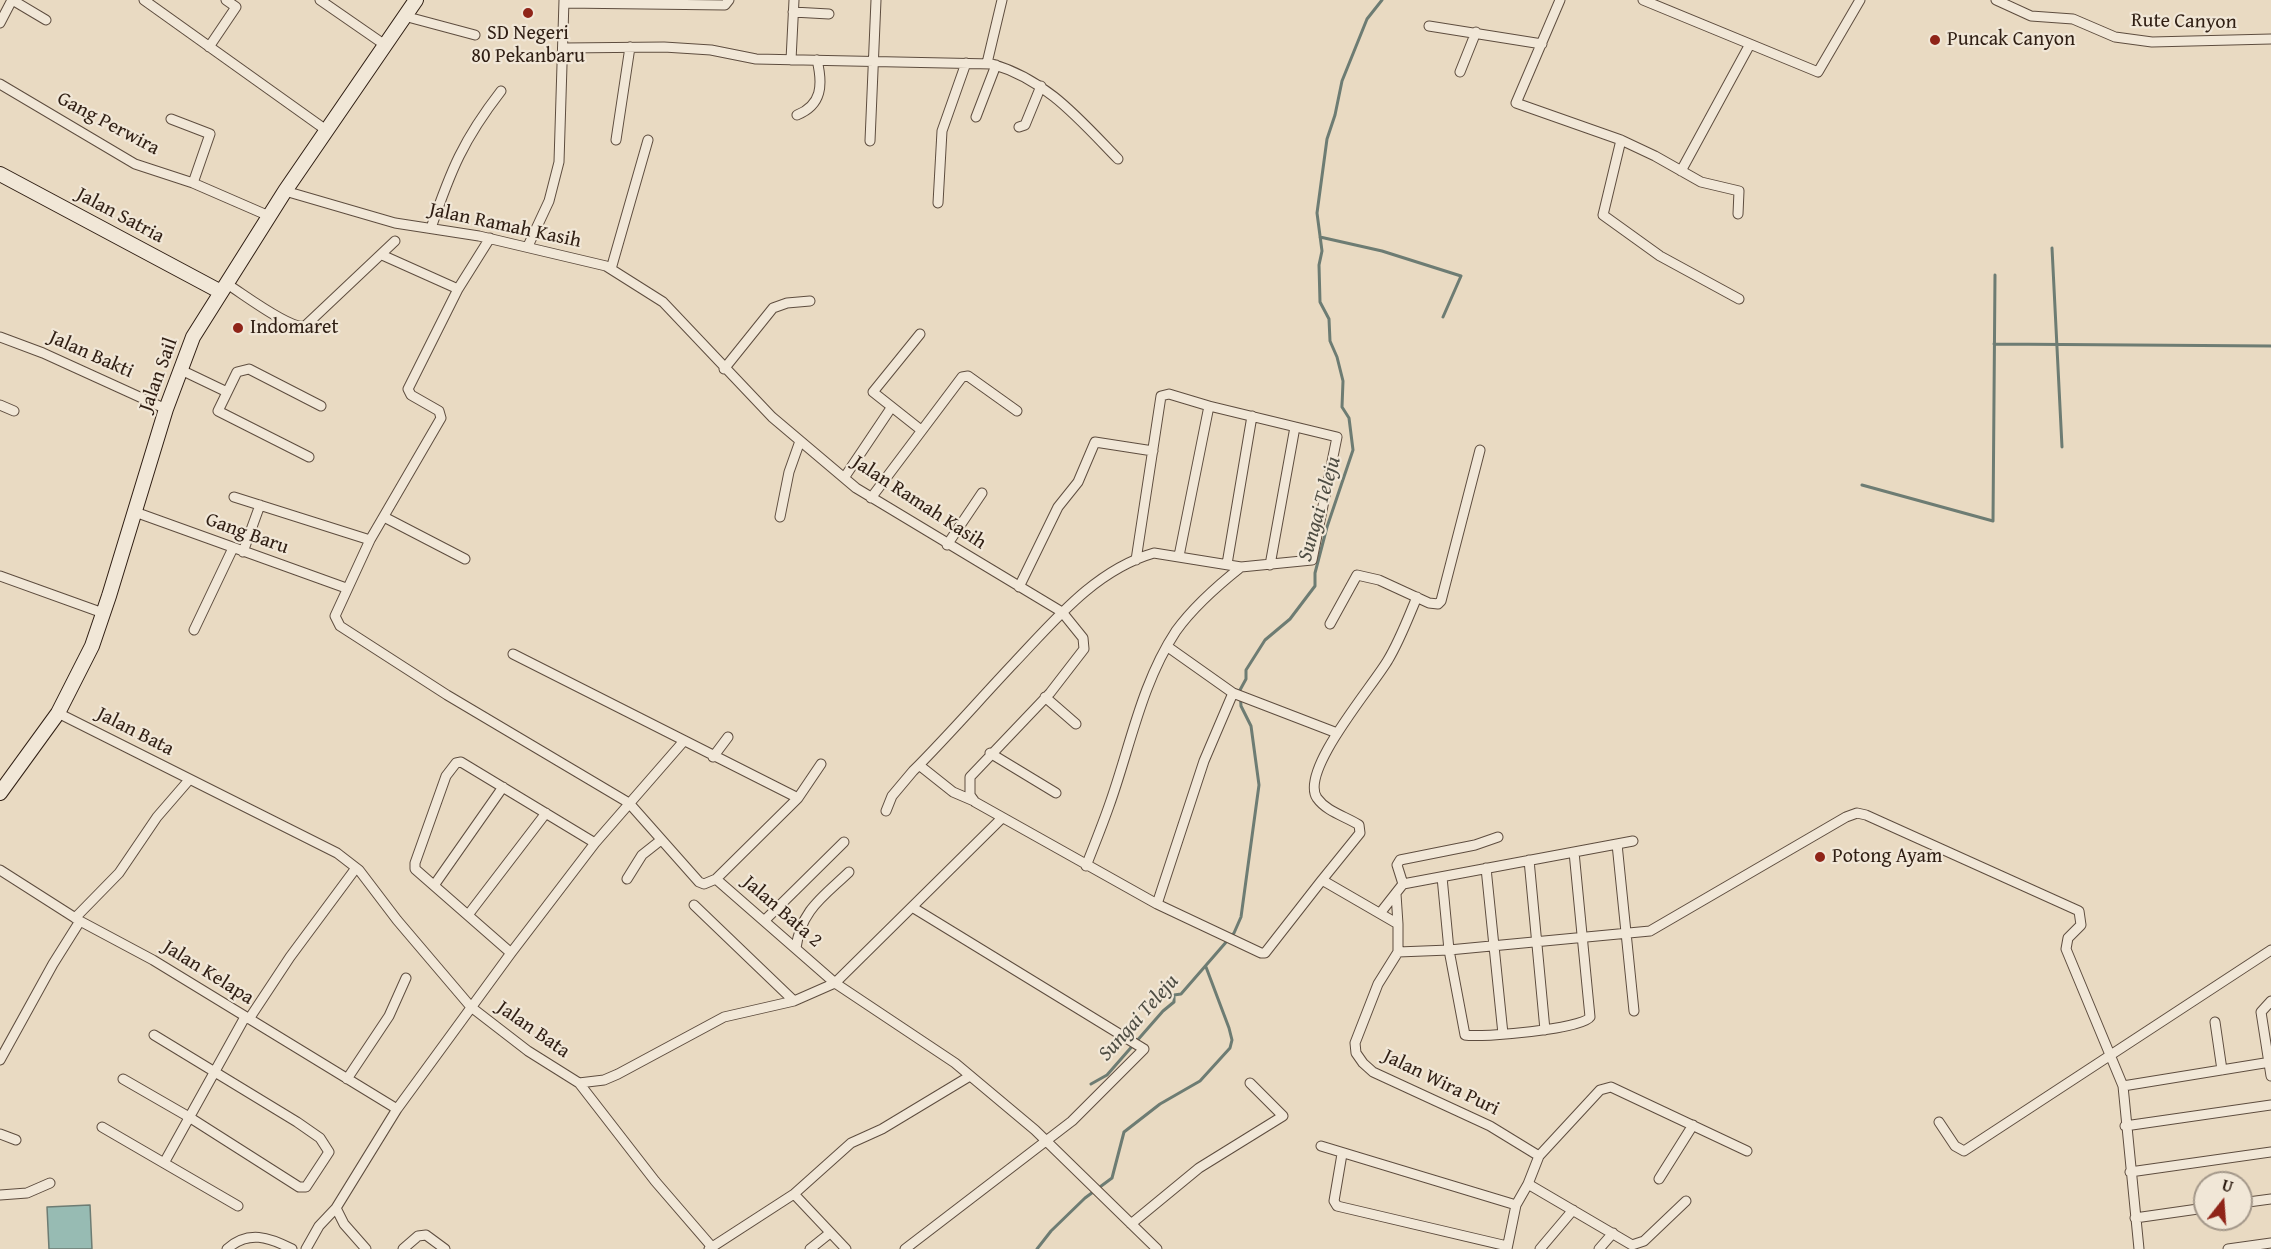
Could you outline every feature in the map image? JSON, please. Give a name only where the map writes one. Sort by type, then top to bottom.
[{"type":"street","points":[[0,23],[13,0],[46,20]]},
{"type":"street","points":[[144,0],[326,130]]},
{"type":"street","points":[[209,47],[236,7],[226,0]]},
{"type":"street","points":[[320,0],[385,45]]},
{"type":"street","name":"Jalan Sail","points":[[0,793],[58,713],[92,646],[179,369],[193,337],[285,190],[416,0]]},
{"type":"street","points":[[528,246],[549,201],[559,162],[565,48],[564,2],[725,5],[729,0]]},
{"type":"street","points":[[791,60],[794,0]]},
{"type":"street","points":[[870,141],[876,0]]},
{"type":"street","points":[[976,117],[991,64],[1002,0]]},
{"type":"street","points":[[1560,0],[1516,103],[1621,140],[1701,182],[1739,191],[1738,214]]},
{"type":"street","points":[[1650,1],[1749,46],[1818,72],[1860,0]]},
{"type":"street","name":"Rute Canyon","points":[[1996,0],[2031,16],[2073,19],[2115,37],[2152,42],[2271,39]]},
{"type":"street","points":[[793,12],[829,14]]},
{"type":"street","points":[[404,16],[475,35]]},
{"type":"street","points":[[1429,26],[1542,44]]},
{"type":"street","points":[[1460,72],[1476,32]]},
{"type":"street","points":[[1681,171],[1749,46]]},
{"type":"street","points":[[565,48],[630,47],[711,50],[756,59],[991,64],[1011,69],[1055,95],[1118,159]]},
{"type":"street","points":[[615,140],[630,47]]},
{"type":"street","points":[[797,115],[813,106],[818,98],[820,72],[817,60]]},
{"type":"street","points":[[938,203],[942,131],[966,63]]},
{"type":"street","name":"Gang Perwira","points":[[0,84],[135,164],[193,183],[269,216]]},
{"type":"street","points":[[1019,127],[1025,125],[1041,86]]},
{"type":"street","points":[[431,228],[451,168],[470,132],[501,91]]},
{"type":"street","points":[[171,119],[210,134],[193,183]]},
{"type":"street","points":[[611,269],[648,140]]},
{"type":"street","points":[[1621,140],[1603,215],[1660,256],[1739,299]]},
{"type":"street","name":"Jalan Satria","points":[[0,174],[224,288]]},
{"type":"street","name":"Jalan Ramah Kasih","points":[[285,190],[395,223],[528,246],[611,269],[663,302],[724,369],[800,441],[844,478],[871,498],[947,545],[1062,612],[1083,638],[1084,649],[1045,697],[990,753],[970,777],[970,795],[975,802]]},
{"type":"street","points":[[382,255],[458,289],[490,238]]},
{"type":"street","points":[[224,288],[287,322],[300,327],[305,326],[334,295],[382,255],[395,241]]},
{"type":"street","name":"Jalan Bata 2","points":[[458,289],[408,388],[411,394],[439,411],[441,418],[370,540],[346,588],[335,616],[340,626],[447,695],[628,803],[699,882],[704,884],[716,879],[836,982],[970,1076],[1046,1140],[1157,1249]]},
{"type":"street","points":[[724,369],[773,308],[787,303],[810,301]]},
{"type":"street","points":[[920,334],[874,389],[875,396],[921,430]]},
{"type":"street","name":"Jalan Bakti","points":[[0,337],[43,353],[166,410]]},
{"type":"street","points":[[179,369],[227,392]]},
{"type":"street","points":[[309,457],[218,411],[237,372],[249,369],[321,406]]},
{"type":"street","points":[[871,498],[921,430],[965,376],[1017,411]]},
{"type":"street","points":[[886,812],[892,796],[919,765],[1062,612],[1097,582],[1136,560],[1154,554],[1241,567],[1304,562],[1315,556],[1337,437],[1163,393],[1159,402],[1136,560]]},
{"type":"street","points":[[0,405],[14,411]]},
{"type":"street","points":[[1179,556],[1209,406]]},
{"type":"street","points":[[844,478],[891,408]]},
{"type":"street","points":[[1227,564],[1252,416]]},
{"type":"street","points":[[1270,565],[1294,427]]},
{"type":"street","points":[[780,517],[789,472],[800,441]]},
{"type":"street","points":[[1019,587],[1058,507],[1078,482],[1095,442],[1153,451]]},
{"type":"street","points":[[1330,624],[1358,575],[1379,580],[1435,604],[1441,601],[1480,450]]},
{"type":"street","points":[[947,545],[982,493]]},
{"type":"street","points":[[234,497],[370,540]]},
{"type":"street","points":[[243,552],[260,505]]},
{"type":"street","name":"Gang Baru","points":[[135,512],[346,588]]},
{"type":"street","points":[[384,517],[465,559]]},
{"type":"street","points":[[194,630],[233,548]]},
{"type":"street","points":[[1086,866],[1110,805],[1131,729],[1176,631],[1206,595],[1241,567]]},
{"type":"street","points":[[0,576],[103,613]]},
{"type":"street","points":[[919,765],[953,792],[975,802],[1086,866],[1242,946],[1265,953],[1360,832],[1359,825],[1330,810],[1316,797],[1313,779],[1337,733],[1389,659],[1417,597]]},
{"type":"street","points":[[1168,648],[1235,694],[1337,733]]},
{"type":"street","points":[[513,654],[581,686],[683,742],[798,798]]},
{"type":"street","points":[[1157,904],[1204,761],[1235,694]]},
{"type":"street","points":[[1045,697],[1076,724]]},
{"type":"street","name":"Jalan Bata","points":[[58,713],[337,853],[356,868],[471,1007],[528,1051],[579,1083],[603,1080],[618,1074],[724,1017],[794,1000],[836,982],[1002,818]]},
{"type":"street","points":[[713,757],[728,737]]},
{"type":"street","points":[[306,1249],[319,1226],[336,1208],[397,1109],[511,953],[595,843],[683,742]]},
{"type":"street","points":[[990,753],[1056,793]]},
{"type":"street","points":[[511,953],[435,884],[415,869],[415,863],[452,768],[461,762],[595,843]]},
{"type":"street","points":[[716,879],[798,798],[821,764]]},
{"type":"street","points":[[0,1060],[78,919],[119,873],[157,818],[189,780]]},
{"type":"street","points":[[435,884],[503,787]]},
{"type":"street","points":[[468,915],[546,813]]},
{"type":"street","points":[[1396,894],[1398,952],[1449,950],[1650,931],[1846,817],[1857,813],[1866,815],[2079,911],[2081,924],[2068,939],[2066,949],[2123,1086],[2125,1126],[2139,1249]]},
{"type":"street","points":[[1403,884],[1398,865],[1400,860],[1475,845],[1498,837]]},
{"type":"street","points":[[627,879],[642,855],[661,840]]},
{"type":"street","points":[[1381,912],[1403,884],[1634,841]]},
{"type":"street","points":[[764,921],[844,842]]},
{"type":"street","points":[[1617,844],[1634,1011]]},
{"type":"street","points":[[1442,877],[1449,950],[1465,1035],[1545,1030],[1584,1023],[1590,1017],[1574,852]]},
{"type":"street","points":[[1529,860],[1545,1030]]},
{"type":"street","points":[[164,1163],[247,1018],[356,868]]},
{"type":"street","points":[[1486,868],[1503,1034]]},
{"type":"street","name":"Jalan Kelapa","points":[[0,870],[78,919],[153,960],[397,1109]]},
{"type":"street","points":[[796,948],[799,926],[810,909],[849,872]]},
{"type":"street","points":[[1322,880],[1381,912],[1398,924]]},
{"type":"street","points":[[694,905],[794,1000]]},
{"type":"street","points":[[905,1249],[1072,1121],[1143,1050],[1142,1046],[912,907]]},
{"type":"street","points":[[1939,1122],[1955,1146],[1964,1151],[2111,1057],[2271,950]]},
{"type":"street","name":"Jalan Wira Puri","points":[[1398,952],[1378,984],[1355,1043],[1356,1053],[1363,1063],[1391,1081],[1490,1126],[1539,1156]]},
{"type":"street","points":[[347,1079],[389,1016],[406,978]]},
{"type":"street","points":[[2271,1001],[2263,1008],[2266,1018],[2271,1076]]},
{"type":"street","points":[[2215,1022],[2222,1070]]},
{"type":"street","points":[[123,1079],[189,1117],[299,1187],[306,1187],[329,1152],[326,1145],[310,1130],[154,1035]]},
{"type":"street","points":[[2123,1086],[2270,1062]]},
{"type":"street","points":[[579,1083],[710,1248],[794,1194],[851,1143],[882,1129],[970,1076]]},
{"type":"street","points":[[1131,1224],[1199,1168],[1283,1116],[1250,1083]]},
{"type":"street","points":[[1342,1154],[1334,1201],[1337,1206],[1507,1247],[1516,1205],[1528,1184],[1539,1156],[1604,1087],[1611,1087],[1747,1151]]},
{"type":"street","points":[[2125,1126],[2271,1105]]},
{"type":"street","points":[[1659,1179],[1693,1125]]},
{"type":"street","points":[[102,1127],[238,1206]]},
{"type":"street","points":[[0,1134],[16,1140]]},
{"type":"street","points":[[1321,1146],[1516,1205]]},
{"type":"street","points":[[2130,1172],[2271,1152]]},
{"type":"street","points":[[0,1195],[27,1193],[50,1184]]},
{"type":"street","points":[[1528,1184],[1632,1245],[1644,1241],[1686,1201]]},
{"type":"street","points":[[794,1194],[846,1249]]},
{"type":"street","points":[[2253,1201],[2271,1199]]},
{"type":"street","points":[[336,1208],[344,1224],[366,1249]]},
{"type":"street","points":[[1540,1249],[1573,1210]]},
{"type":"street","points":[[2135,1218],[2193,1210]]},
{"type":"street","points":[[810,1249],[830,1233]]},
{"type":"street","points":[[1599,1249],[1613,1233]]},
{"type":"street","points":[[403,1249],[418,1236],[426,1235],[445,1249]]},
{"type":"street","points":[[227,1249],[245,1238],[274,1240],[292,1249]]},
{"type":"street","points":[[2228,1249],[2271,1243]]},
{"type":"water","points":[[90,1205],[92,1249],[49,1249],[47,1207]]},
{"type":"waterway","name":"Sungai Teleju","points":[[1091,1084],[1107,1075],[1163,1011],[1174,1002],[1174,995],[1181,994],[1234,933],[1241,917],[1259,785],[1251,726],[1241,706],[1240,690],[1246,679],[1246,670],[1265,640],[1290,619],[1315,586],[1315,573],[1327,527],[1353,450],[1349,418],[1342,407],[1343,381],[1330,341],[1329,319],[1320,302],[1319,265],[1322,251],[1317,213],[1327,139],[1342,81],[1367,19],[1382,0]]},
{"type":"waterway","points":[[1320,237],[1382,251],[1461,276],[1443,317]]},
{"type":"waterway","points":[[2052,248],[2062,447]]},
{"type":"waterway","points":[[1862,485],[1993,521],[1995,275]]},
{"type":"waterway","points":[[1994,344],[2271,346]]},
{"type":"waterway","name":"Sungai Teleju","points":[[1037,1249],[1051,1231],[1085,1198],[1112,1178],[1124,1132],[1160,1104],[1200,1081],[1230,1048],[1232,1040],[1229,1028],[1206,967]]},
{"type":"place","name":"SD Negeri 80 Pekanbaru","points":[[528,13]]},
{"type":"place","name":"Puncak Canyon","points":[[1935,40]]},
{"type":"place","name":"Indomaret","points":[[238,328]]},
{"type":"place","name":"Potong Ayam","points":[[1820,857]]}]
